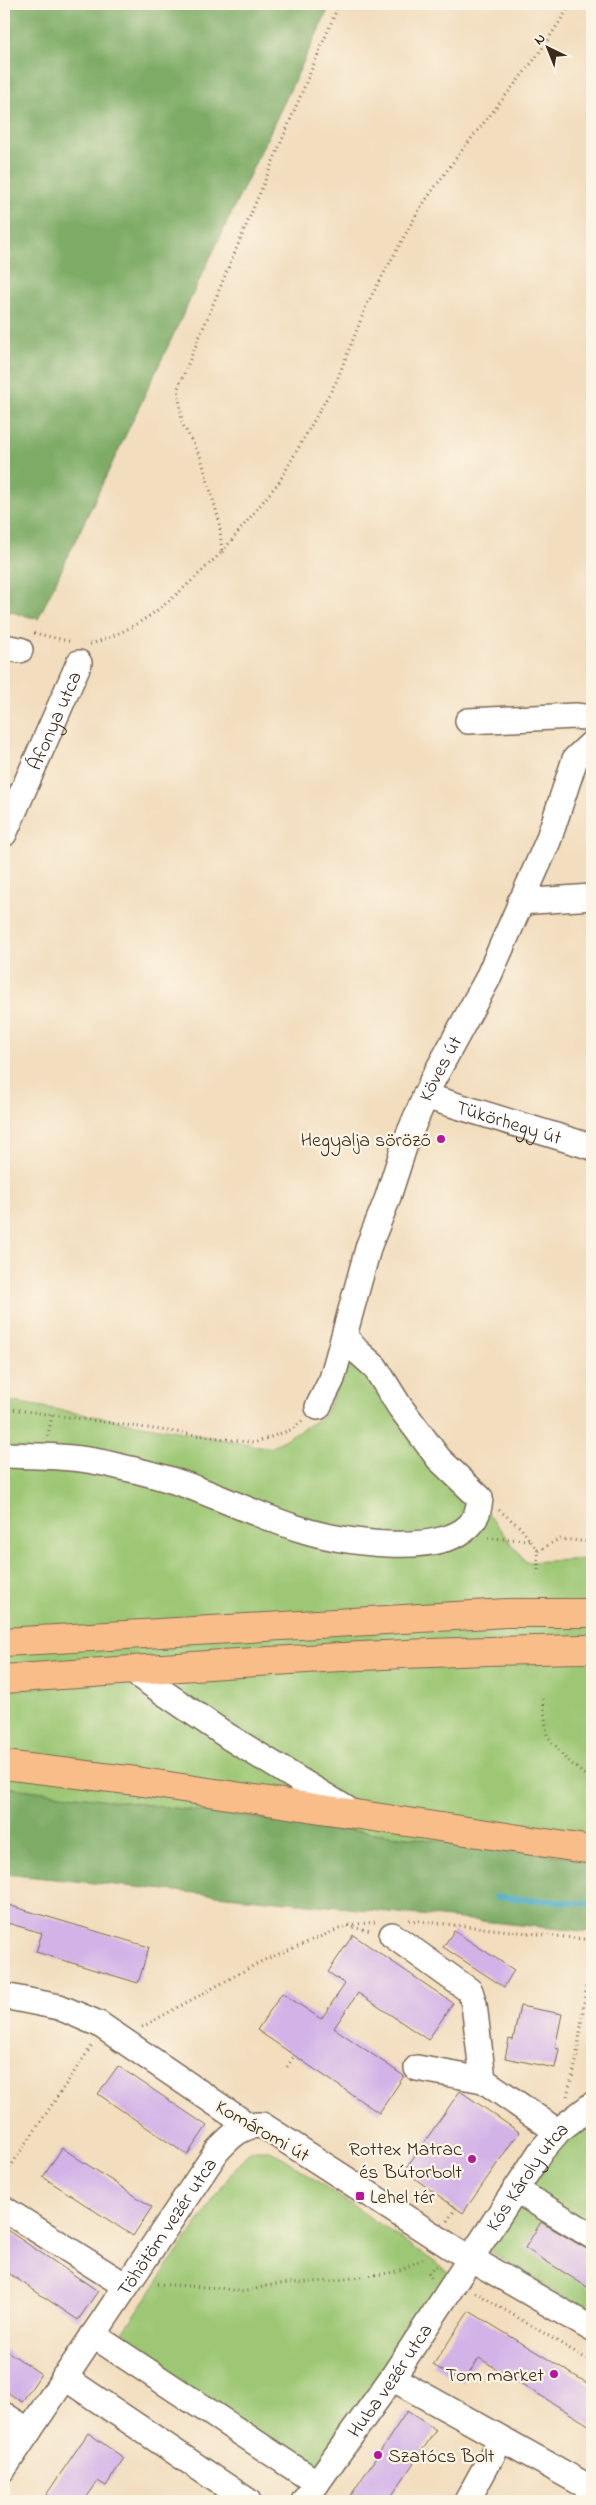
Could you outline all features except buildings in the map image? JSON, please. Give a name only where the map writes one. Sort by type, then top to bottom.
[{"type":"main road","points":[[4,1642],[506,1613],[592,1612]]},
{"type":"main road","points":[[4,1679],[305,1659],[502,1650],[592,1649]]},
{"type":"main road","points":[[4,1765],[136,1781],[592,1850]]},
{"type":"street","name":"Áfonya utca","points":[[4,834],[82,651]]},
{"type":"street","points":[[468,721],[575,716],[592,718]]},
{"type":"street","name":"Köves út","points":[[318,1407],[332,1379],[369,1245],[425,1096],[487,980],[548,841],[575,759],[592,743]]},
{"type":"street","points":[[520,902],[592,897]]},
{"type":"street","name":"Tükörhegy út","points":[[425,1096],[592,1147]]},
{"type":"street","points":[[4,1456],[56,1456],[115,1465],[186,1485],[301,1530],[347,1541],[434,1542],[463,1530],[478,1513],[480,1498],[439,1459],[400,1407],[375,1367],[356,1351],[345,1337]]},
{"type":"street","points":[[132,1671],[228,1736],[354,1814]]},
{"type":"street","points":[[394,1925],[470,1991],[474,2004],[483,2080]]},
{"type":"street","name":"Komáromi út","points":[[4,1996],[59,2007],[99,2024],[249,2126],[262,2125],[465,2269],[592,2329]]},
{"type":"street","points":[[417,2068],[483,2080],[551,2127]]},
{"type":"street","name":"Kós Károly utca","points":[[465,2269],[541,2151],[559,2130],[592,2105]]},
{"type":"street","name":"Töhötöm vezér utca","points":[[4,2468],[217,2151],[234,2134],[249,2126]]},
{"type":"street","points":[[516,2190],[592,2236]]},
{"type":"street","points":[[4,2209],[126,2286]]},
{"type":"street","name":"Huba vezér utca","points":[[310,2492],[392,2378],[465,2269]]},
{"type":"street","points":[[93,2335],[310,2492]]},
{"type":"street","points":[[64,2377],[248,2501]]},
{"type":"street","points":[[392,2378],[592,2489]]},
{"type":"street","points":[[4,2415],[29,2431]]},
{"type":"street","points":[[467,2501],[502,2439]]},
{"type":"path","points":[[222,552],[219,520],[201,458],[182,423],[178,388],[339,4]]},
{"type":"path","points":[[17,643],[82,651],[117,636],[161,610],[222,552],[279,482],[337,380],[367,304],[420,208],[458,154],[538,55],[571,4]]},
{"type":"path","points":[[4,1408],[254,1442],[293,1428],[318,1407]]},
{"type":"path","points":[[50,1427],[52,1415]]},
{"type":"path","points":[[480,1498],[498,1509],[520,1527],[538,1550],[538,1576]]},
{"type":"path","points":[[463,1530],[476,1538],[530,1540]]},
{"type":"path","points":[[538,1550],[559,1539],[592,1542]]},
{"type":"path","points":[[542,1699],[547,1735],[566,1758],[592,1781]]},
{"type":"path","points":[[346,1926],[394,1925]]},
{"type":"path","points":[[122,2038],[262,1961],[346,1926],[394,1925],[592,1940]]},
{"type":"path","points":[[551,2127],[573,2080],[592,1944]]},
{"type":"path","points":[[4,2176],[96,2039],[99,2024]]},
{"type":"path","points":[[287,2067],[294,2056]]},
{"type":"path","points":[[447,2221],[456,2208]]},
{"type":"path","points":[[157,2284],[220,2288],[243,2292],[275,2284],[389,2273],[403,2269],[426,2257]]},
{"type":"path","points":[[465,2269],[481,2296],[592,2362]]},
{"type":"green space","points":[[4,4],[331,4],[38,619],[4,610]]},
{"type":"green space","points":[[349,1360],[493,1520],[526,1562],[592,1559],[592,1860],[4,1787],[4,1400],[270,1448],[324,1416]]},
{"type":"green space","points":[[4,1787],[592,1860],[592,1932],[4,1874]]},
{"type":"green space","points":[[592,2117],[592,2315],[488,2250],[555,2150]]},
{"type":"green space","points":[[255,2150],[268,2150],[282,2157],[458,2278],[317,2483],[121,2342],[123,2332],[235,2168],[247,2154]]},
{"type":"waterway","points":[[496,1897],[592,1904]]},
{"type":"place","name":"Hegyalja söröző","points":[[441,1139]]},
{"type":"place","name":"Rottex Matrac és Bútorbolt","points":[[472,2159]]},
{"type":"place","name":"Lehel tér","points":[[360,2196]]},
{"type":"place","name":"Tom market","points":[[554,2374]]},
{"type":"place","name":"Szatócs Bolt","points":[[378,2455]]}]
